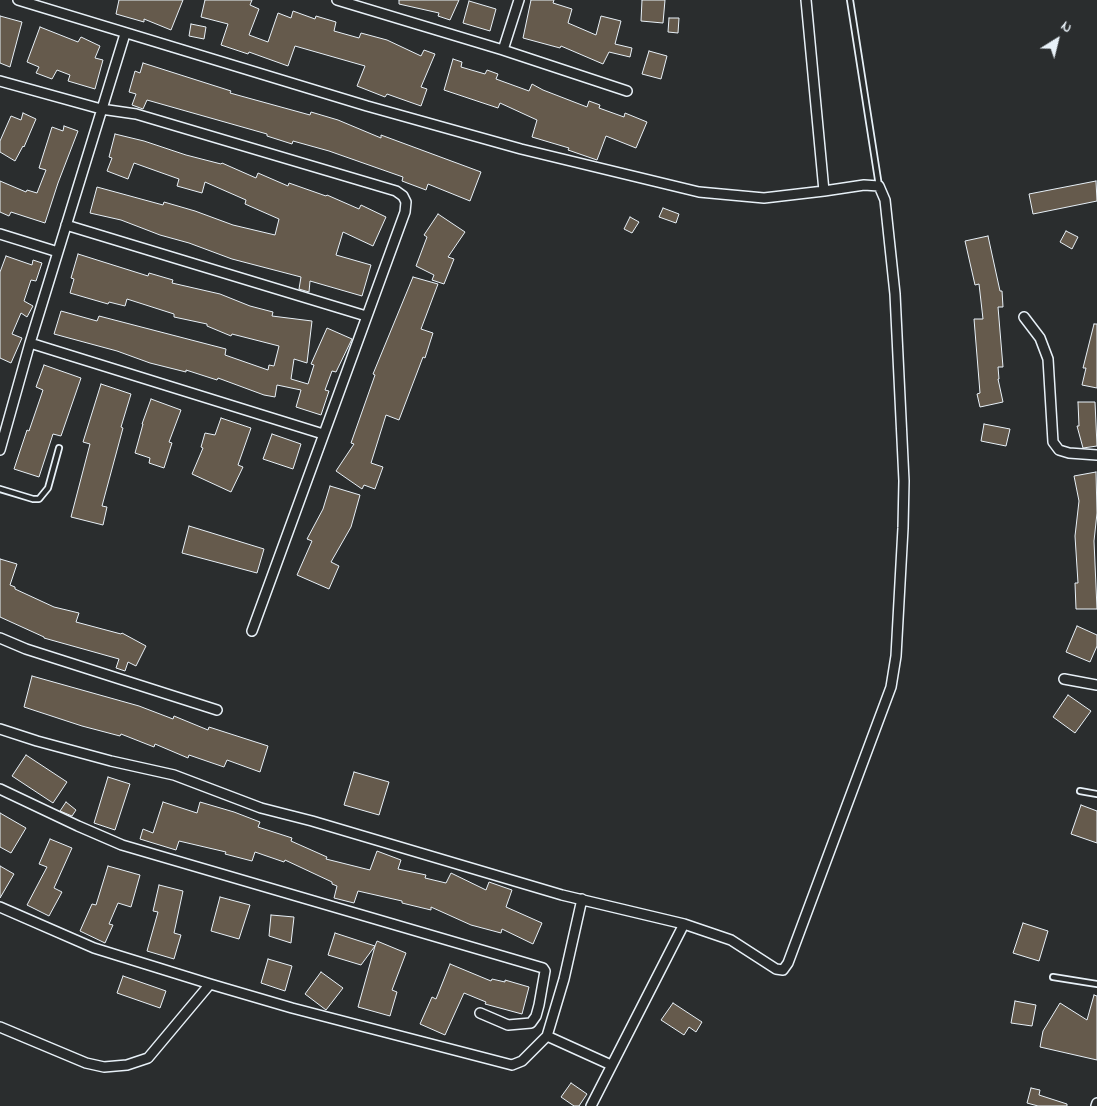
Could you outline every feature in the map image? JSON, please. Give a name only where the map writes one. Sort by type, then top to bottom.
[{"type":"street","points":[[0,729],[112,761],[174,775],[261,808],[582,899],[684,924],[732,940],[776,968],[783,970],[788,962],[851,791],[892,687],[896,656],[903,528],[904,481],[895,294],[884,200],[879,186],[864,185],[764,198],[699,192],[521,149],[367,106],[18,0]]},
{"type":"street","points":[[337,0],[360,3],[627,91]]},
{"type":"street","points":[[503,50],[519,0]]},
{"type":"street","points":[[806,0],[824,191]]},
{"type":"street","points":[[0,450],[30,343],[125,34]]},
{"type":"street","points":[[0,81],[101,109],[136,114],[396,191],[403,196],[406,202],[405,212],[252,631]]},
{"type":"street","points":[[66,225],[366,316]]},
{"type":"street","points":[[0,234],[58,252]]},
{"type":"street","points":[[1024,317],[1040,338],[1048,359],[1054,442],[1059,450],[1069,454],[1097,455]]},
{"type":"street","points":[[30,343],[323,434]]},
{"type":"street","points":[[0,638],[26,650],[216,710]]},
{"type":"street","points":[[1064,679],[1097,685]]},
{"type":"street","points":[[0,789],[122,845],[543,968],[546,971],[541,1000],[536,1016],[531,1024],[508,1025],[480,1013]]},
{"type":"street","points":[[0,907],[94,948],[210,984],[301,1011],[512,1065],[522,1061],[547,1036],[564,979],[582,899]]},
{"type":"street","points":[[591,1106],[684,924]]},
{"type":"street","points":[[0,1027],[86,1063],[104,1067],[127,1066],[148,1058],[210,984]]},
{"type":"street","points":[[547,1036],[611,1065]]},
{"type":"lane","points":[[850,0],[879,186]]},
{"type":"lane","points":[[0,489],[39,499],[48,488],[59,448]]},
{"type":"lane","points":[[1080,791],[1097,794]]},
{"type":"lane","points":[[1053,977],[1097,984]]},
{"type":"building","points":[[119,0],[183,0],[171,30],[144,19],[144,22],[116,14]]},
{"type":"building","points":[[205,0],[252,0],[250,5],[259,9],[249,35],[268,42],[278,13],[291,18],[293,11],[315,19],[316,16],[336,22],[334,31],[359,38],[361,33],[387,40],[421,56],[424,50],[435,54],[421,87],[427,89],[421,106],[387,94],[385,97],[357,86],[365,66],[295,46],[288,66],[249,52],[248,54],[221,45],[228,24],[201,17]]},
{"type":"building","points":[[399,0],[459,0],[450,20],[438,16],[439,13],[399,4]]},
{"type":"building","points":[[531,0],[554,0],[553,3],[572,9],[568,23],[596,35],[601,16],[621,21],[615,44],[632,48],[630,57],[609,52],[603,64],[561,46],[560,48],[523,38]]},
{"type":"building","points":[[642,0],[665,0],[663,23],[641,21]]},
{"type":"building","points":[[469,1],[496,9],[490,31],[463,23]]},
{"type":"building","points":[[0,16],[22,22],[10,67],[0,63]]},
{"type":"building","points":[[669,18],[679,18],[678,33],[668,32]]},
{"type":"building","points":[[191,24],[206,27],[204,39],[189,36]]},
{"type":"building","points":[[40,27],[78,42],[81,37],[100,46],[95,58],[103,60],[95,89],[68,81],[70,75],[57,70],[52,79],[36,73],[39,67],[27,62]]},
{"type":"building","points":[[649,51],[667,56],[661,79],[642,74]]},
{"type":"building","points":[[453,59],[462,62],[461,67],[485,74],[487,70],[498,74],[496,79],[529,91],[532,84],[587,107],[589,101],[600,105],[599,108],[624,117],[625,113],[647,122],[636,148],[606,136],[597,160],[568,150],[569,148],[532,137],[537,120],[500,103],[498,108],[444,90]]},
{"type":"building","points":[[143,63],[231,91],[230,93],[310,115],[311,112],[338,120],[381,138],[381,135],[481,172],[470,201],[428,184],[426,190],[402,181],[403,177],[329,151],[293,141],[292,144],[267,136],[267,134],[147,100],[143,109],[132,105],[136,94],[129,92],[135,71],[140,73]]},
{"type":"building","points":[[23,113],[36,119],[24,147],[15,161],[0,152],[0,141],[11,116],[21,120]]},
{"type":"building","points":[[64,126],[78,131],[45,223],[11,212],[9,216],[0,212],[0,181],[26,192],[27,190],[37,193],[46,170],[39,168],[52,127],[63,131]]},
{"type":"building","points":[[115,134],[144,141],[186,155],[222,163],[256,178],[258,173],[288,186],[289,183],[327,195],[359,209],[361,205],[386,217],[373,246],[343,232],[336,255],[371,265],[362,296],[310,281],[309,292],[299,289],[301,277],[232,259],[121,220],[90,213],[97,187],[163,205],[164,202],[233,225],[275,235],[279,219],[245,204],[246,200],[205,182],[202,193],[177,186],[179,179],[134,163],[128,179],[107,171],[112,158],[109,157]]},
{"type":"building","points":[[1096,181],[1097,201],[1033,214],[1029,194]]},
{"type":"building","points":[[663,208],[679,214],[676,223],[659,217]]},
{"type":"building","points":[[438,214],[465,232],[448,257],[454,259],[444,284],[432,280],[434,275],[416,266],[427,237],[424,235]]},
{"type":"building","points":[[630,217],[639,222],[632,233],[624,229]]},
{"type":"building","points":[[1066,231],[1078,237],[1072,249],[1060,242]]},
{"type":"building","points":[[988,236],[1000,291],[1002,291],[1003,307],[998,307],[1003,367],[998,367],[998,379],[1003,402],[980,407],[977,394],[980,393],[974,319],[983,319],[979,284],[975,285],[965,241]]},
{"type":"building","points":[[78,254],[148,276],[149,273],[173,280],[172,283],[220,294],[250,306],[273,312],[272,316],[312,321],[307,363],[294,359],[291,379],[308,384],[314,365],[311,364],[327,328],[352,339],[336,372],[332,371],[325,390],[329,391],[321,415],[296,407],[301,390],[277,385],[275,397],[264,395],[218,378],[217,380],[186,370],[186,372],[150,363],[117,351],[54,334],[61,311],[97,321],[99,316],[226,349],[225,355],[268,370],[269,365],[274,366],[279,346],[232,334],[231,336],[207,326],[207,324],[174,317],[174,314],[127,299],[125,306],[109,302],[108,304],[70,293],[74,279],[71,278]]},
{"type":"building","points":[[6,256],[32,265],[33,260],[42,263],[36,281],[31,280],[24,301],[33,306],[27,317],[21,313],[12,334],[22,338],[11,363],[0,358],[0,272]]},
{"type":"building","points":[[413,277],[438,284],[421,329],[433,333],[425,358],[423,357],[399,420],[386,415],[371,463],[383,467],[375,489],[364,485],[362,489],[336,471],[354,444],[351,443],[375,375],[373,374]]},
{"type":"building","points":[[1094,324],[1097,324],[1097,388],[1082,385],[1086,368],[1083,368]]},
{"type":"building","points":[[44,365],[81,378],[61,436],[53,434],[39,477],[14,469],[43,390],[36,387]]},
{"type":"building","points":[[101,384],[131,394],[102,506],[107,507],[103,525],[71,517],[90,444],[83,442]]},
{"type":"building","points":[[151,399],[181,410],[169,442],[172,443],[164,468],[149,463],[150,458],[135,453],[142,424]]},
{"type":"building","points":[[1078,402],[1095,402],[1097,446],[1083,448],[1077,426],[1079,426]]},
{"type":"building","points":[[221,418],[251,428],[238,465],[243,467],[231,492],[192,474],[203,448],[201,447],[205,433],[215,435]]},
{"type":"building","points":[[984,424],[1010,429],[1006,446],[981,441]]},
{"type":"building","points":[[272,434],[301,444],[293,469],[263,459]]},
{"type":"building","points":[[1096,472],[1097,513],[1094,541],[1097,609],[1076,609],[1075,583],[1078,583],[1075,536],[1079,501],[1074,476]]},
{"type":"building","points":[[330,486],[360,495],[351,527],[331,562],[339,566],[329,589],[297,575],[312,541],[307,539],[323,509]]},
{"type":"building","points":[[189,526],[264,549],[257,573],[182,553]]},
{"type":"building","points":[[0,559],[17,564],[10,585],[15,587],[15,589],[54,607],[79,613],[76,622],[122,633],[146,646],[136,666],[128,662],[125,671],[116,668],[119,659],[44,638],[0,617]]},
{"type":"building","points":[[1077,626],[1097,635],[1097,646],[1090,662],[1066,652]]},
{"type":"building","points":[[32,676],[139,706],[173,719],[174,716],[208,730],[209,727],[268,746],[260,772],[227,760],[224,767],[189,755],[188,758],[155,744],[154,747],[121,734],[120,736],[82,726],[24,707]]},
{"type":"building","points":[[1068,695],[1091,711],[1075,733],[1053,717]]},
{"type":"building","points":[[26,755],[67,782],[53,803],[12,776]]},
{"type":"building","points":[[354,772],[389,782],[379,815],[344,805]]},
{"type":"building","points":[[108,777],[130,784],[115,830],[94,823]]},
{"type":"building","points":[[66,802],[76,810],[72,816],[60,811]]},
{"type":"building","points":[[163,802],[197,813],[200,802],[234,812],[260,822],[258,827],[292,838],[291,841],[327,857],[326,859],[370,870],[377,851],[401,860],[398,869],[426,875],[425,878],[446,883],[451,873],[486,890],[489,882],[512,890],[506,907],[542,923],[533,944],[502,929],[501,933],[471,925],[431,907],[431,910],[358,891],[354,903],[334,898],[337,886],[332,884],[332,882],[285,860],[284,862],[255,852],[252,861],[225,854],[226,852],[179,841],[176,850],[140,839],[143,829],[153,833]]},
{"type":"building","points":[[1081,805],[1097,811],[1097,843],[1071,834]]},
{"type":"building","points":[[0,813],[26,828],[11,853],[0,847]]},
{"type":"building","points":[[50,839],[72,848],[54,888],[62,892],[49,916],[27,905],[47,867],[39,864]]},
{"type":"building","points":[[0,866],[14,874],[0,898]]},
{"type":"building","points":[[108,866],[140,875],[131,907],[118,903],[109,924],[113,925],[105,943],[80,931],[92,904],[96,905]]},
{"type":"building","points":[[159,885],[183,891],[174,933],[181,935],[174,959],[147,951],[158,912],[153,911]]},
{"type":"building","points":[[220,897],[250,905],[239,939],[211,931]]},
{"type":"building","points":[[271,915],[294,917],[291,943],[269,936]]},
{"type":"building","points":[[1023,923],[1048,931],[1039,961],[1013,953]]},
{"type":"building","points":[[335,933],[375,946],[361,965],[328,955]]},
{"type":"building","points":[[377,941],[406,953],[392,990],[397,992],[390,1016],[358,1007]]},
{"type":"building","points":[[268,959],[292,966],[285,991],[261,983]]},
{"type":"building","points":[[450,964],[491,981],[492,979],[505,982],[505,980],[529,987],[522,1014],[485,1004],[486,1002],[464,993],[445,1035],[420,1024],[432,997],[436,999]]},
{"type":"building","points":[[321,972],[343,988],[326,1010],[305,994]]},
{"type":"building","points":[[123,976],[166,991],[160,1008],[117,993]]},
{"type":"building","points":[[1094,995],[1097,996],[1097,1060],[1040,1047],[1043,1031],[1060,1003],[1087,1020]]},
{"type":"building","points":[[1015,1001],[1036,1005],[1032,1026],[1011,1023]]},
{"type":"building","points":[[673,1003],[702,1022],[696,1032],[689,1027],[684,1035],[661,1020]]},
{"type":"building","points":[[571,1083],[587,1094],[579,1106],[574,1106],[561,1097]]},
{"type":"building","points":[[1031,1088],[1040,1090],[1039,1095],[1067,1104],[1067,1106],[1038,1106],[1027,1103]]}]
